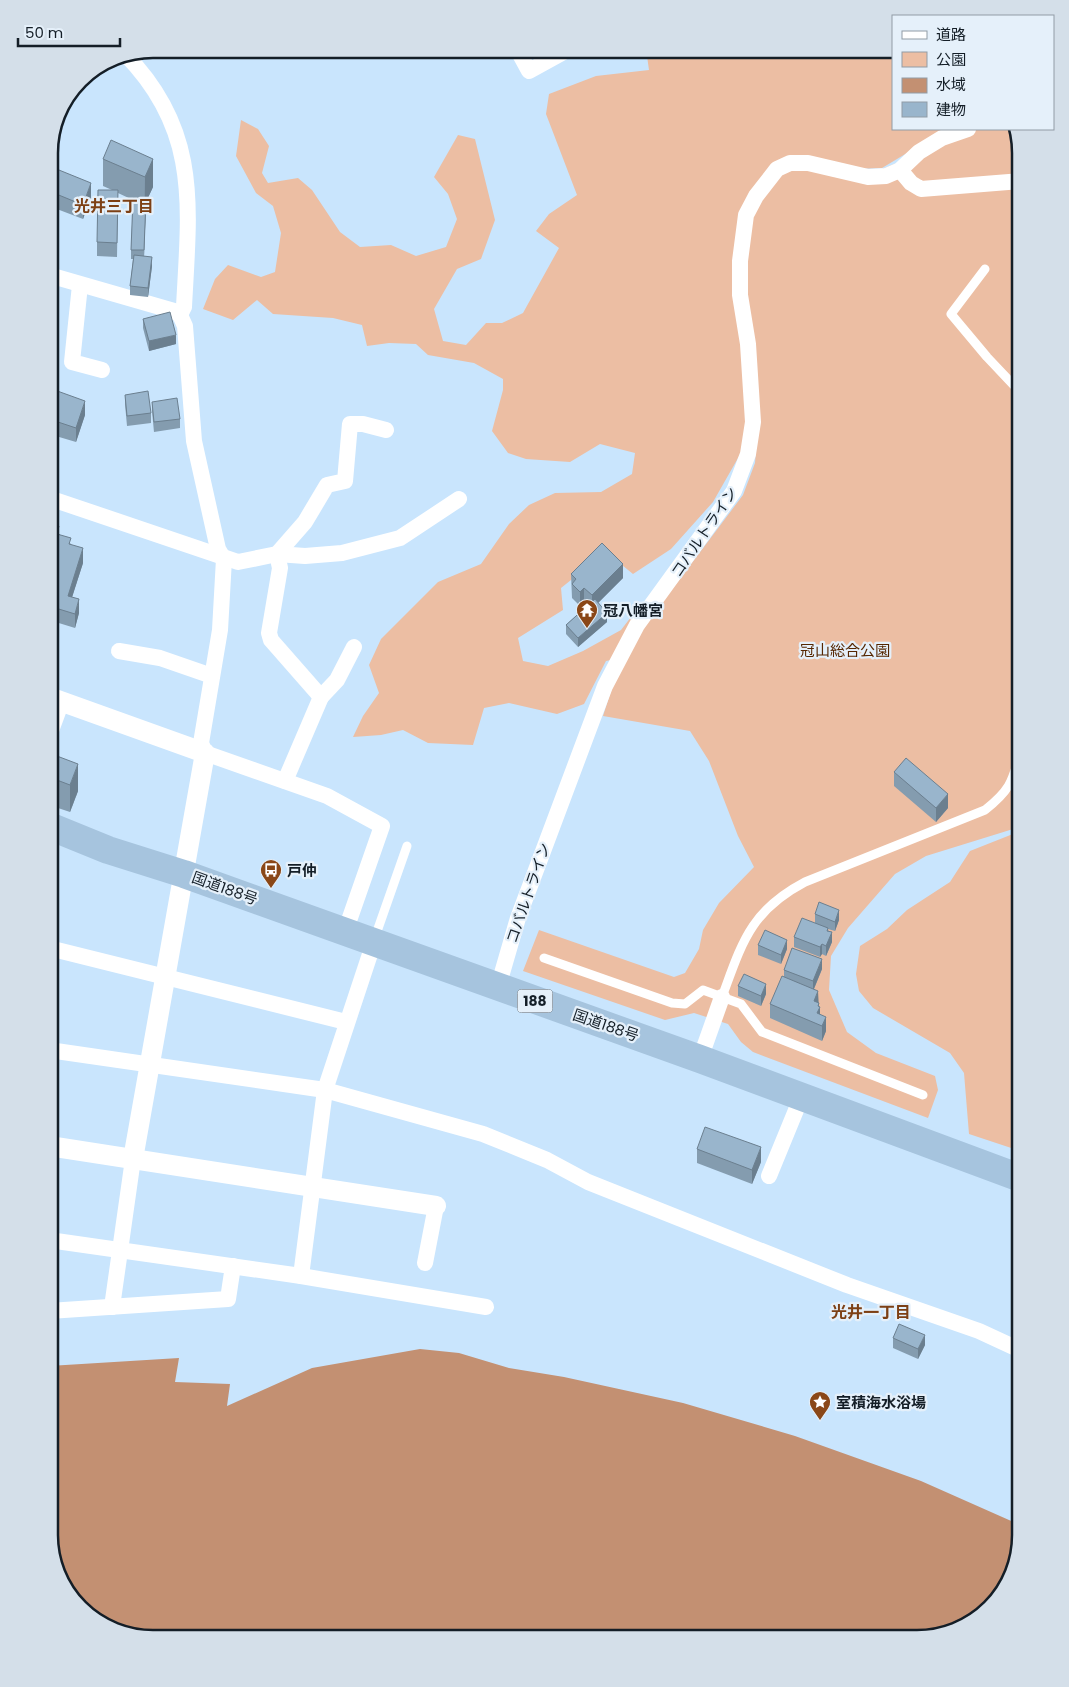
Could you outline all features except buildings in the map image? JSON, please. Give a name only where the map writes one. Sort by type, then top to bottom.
[{"type":"highway","name":"国道188号","points":[[58,830],[108,850],[184,874],[700,1059],[1012,1175]]},
{"type":"street","points":[[522,58],[529,72],[553,58]]},
{"type":"street","points":[[130,60],[158,92],[172,121],[185,160],[188,193],[188,232],[184,307],[180,315]]},
{"type":"street","name":"コバルトライン","points":[[498,987],[518,918],[605,686],[637,626],[734,491],[748,454],[753,422],[748,344],[740,295],[740,261],[746,215],[756,196],[777,169],[790,163],[808,163],[868,177],[886,176],[900,170],[919,152],[942,138],[965,130]]},
{"type":"street","points":[[900,170],[910,183],[921,189],[1012,182]]},
{"type":"street","points":[[58,278],[174,311],[180,315],[185,326],[194,441],[218,549],[224,559],[220,630],[201,743],[205,752],[133,1159],[112,1307]]},
{"type":"street","points":[[80,285],[72,362],[102,370]]},
{"type":"street","points":[[277,554],[304,522],[327,485],[345,482],[350,424],[363,424],[386,430]]},
{"type":"street","points":[[58,501],[224,559],[238,562],[277,554],[305,556],[342,553],[400,538],[459,499]]},
{"type":"street","points":[[277,554],[280,568],[269,633],[271,640],[321,697]]},
{"type":"street","points":[[285,781],[321,697],[337,680],[354,647]]},
{"type":"street","points":[[119,651],[160,658],[212,676]]},
{"type":"street","points":[[58,700],[326,796],[382,826],[345,932]]},
{"type":"street","points":[[301,1276],[311,1186],[325,1090],[374,942]]},
{"type":"street","points":[[58,950],[346,1022]]},
{"type":"street","points":[[700,1059],[722,998]]},
{"type":"street","points":[[58,1051],[325,1090],[483,1134],[548,1160],[588,1182],[847,1285],[979,1331],[1012,1346]]},
{"type":"street","points":[[770,1176],[801,1098]]},
{"type":"street","points":[[58,1147],[436,1206],[425,1263]]},
{"type":"street","points":[[58,1241],[301,1276],[486,1307]]},
{"type":"street","points":[[58,1310],[228,1299],[233,1266]]},
{"type":"lane","points":[[985,269],[951,314],[1012,384]]},
{"type":"lane","points":[[722,998],[743,940],[767,907],[786,892],[805,882],[985,810],[1005,794],[1012,780]]},
{"type":"lane","points":[[374,942],[407,846]]},
{"type":"lane","points":[[544,958],[672,1003],[684,1004],[703,990],[740,1004],[762,1032],[923,1095]]},
{"type":"green space","name":"冠山総合公園","points":[[647,58],[892,58],[892,130],[952,130],[922,144],[882,168],[855,169],[856,180],[976,130],[1009,130],[1010,134],[1012,153],[1012,829],[926,856],[895,874],[848,928],[831,956],[829,990],[847,1032],[876,1053],[935,1076],[938,1090],[928,1118],[753,1052],[741,1042],[728,1024],[694,1013],[665,1020],[523,971],[539,930],[674,977],[685,973],[699,949],[703,930],[719,903],[754,867],[738,836],[709,761],[690,731],[603,716],[611,691],[627,657],[606,661],[584,704],[557,714],[509,703],[484,708],[473,745],[428,743],[403,730],[381,735],[353,737],[363,716],[379,693],[369,665],[381,639],[438,582],[481,564],[509,524],[529,505],[555,493],[601,492],[632,474],[635,453],[600,444],[570,462],[526,459],[508,453],[492,431],[503,390],[503,379],[474,363],[428,355],[416,344],[389,343],[367,346],[362,325],[333,318],[273,314],[257,300],[233,320],[203,309],[215,279],[228,265],[261,277],[275,272],[281,233],[273,206],[256,193],[236,156],[241,120],[258,129],[269,146],[262,173],[268,183],[298,178],[312,190],[340,232],[360,247],[391,245],[416,256],[446,247],[457,219],[448,194],[434,177],[458,135],[475,139],[495,220],[481,259],[457,269],[434,309],[443,341],[466,345],[486,323],[502,323],[523,313],[559,248],[536,231],[549,214],[577,195],[546,114],[549,94],[596,76],[649,70]],"holes":[[[758,423],[755,463],[743,495],[667,596],[641,604],[621,630],[583,651],[548,666],[523,661],[518,638],[563,610],[561,588],[606,552],[633,574],[671,549],[713,502]]]},
{"type":"green space","points":[[1012,834],[1012,1148],[969,1134],[964,1073],[950,1053],[873,1008],[859,991],[856,974],[860,946],[887,929],[907,910],[950,882],[970,851]]},
{"type":"water","points":[[420,1349],[459,1353],[509,1368],[564,1377],[683,1403],[795,1436],[921,1481],[1012,1521],[1011,1547],[1008,1559],[999,1582],[979,1606],[958,1620],[935,1628],[916,1630],[147,1629],[134,1628],[111,1620],[90,1606],[81,1597],[67,1576],[58,1547],[58,1365],[179,1358],[175,1382],[230,1384],[227,1406],[312,1368]]},
{"type":"place","name":"冠八幡宮","points":[[587,629]]},
{"type":"place","name":"戸仲","points":[[271,889]]},
{"type":"place","name":"室積海水浴場","points":[[820,1421]]},
{"type":"district","name":"光井三丁目","points":[[114,206]]},
{"type":"district","name":"光井一丁目","points":[[871,1312]]}]
